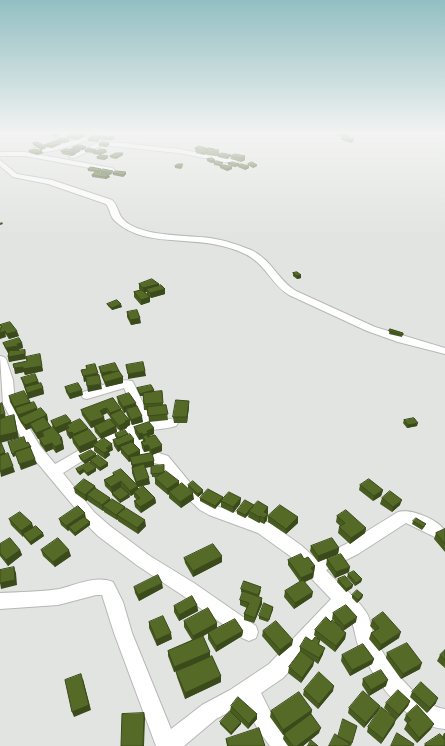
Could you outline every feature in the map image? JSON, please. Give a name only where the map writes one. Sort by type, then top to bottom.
[{"type":"street","points":[[7,169],[15,176],[49,182],[109,202],[118,222],[140,232],[160,236],[212,240],[242,250],[261,260],[286,289],[298,296],[383,333],[445,351]]},
{"type":"street","points":[[106,169],[112,170]]},
{"type":"street","points":[[0,359],[7,380],[9,404],[23,431],[35,450],[80,504],[88,516],[104,531],[144,561],[188,589],[249,632]]},
{"type":"street","points":[[87,396],[123,384],[128,384],[147,425]]},
{"type":"street","points":[[54,472],[94,449],[106,440],[128,430],[147,425],[166,425],[171,423]]},
{"type":"street","points":[[128,430],[137,441],[138,449],[142,453],[163,460],[181,482],[205,506],[264,528],[296,551],[314,568],[360,618],[365,639],[385,675],[418,709],[434,718],[445,719]]},
{"type":"street","points":[[314,568],[352,549],[404,516],[412,517],[437,531]]},
{"type":"street","points":[[0,601],[58,598],[96,587],[107,587],[114,602],[123,633],[167,746],[209,712],[237,698],[276,671],[343,599]]},
{"type":"street","points":[[248,690],[266,724],[283,746]]},
{"type":"building","points":[[88,169],[100,169],[101,169],[98,171]]},
{"type":"building","points":[[103,169],[113,171],[110,173],[100,171]]},
{"type":"building","points":[[116,171],[126,172],[123,175],[113,173]]},
{"type":"building","points":[[96,172],[109,175],[105,177],[92,175]]},
{"type":"building","points":[[297,272],[301,275],[297,276],[293,273]]},
{"type":"building","points":[[152,279],[159,284],[143,288],[139,284]]},
{"type":"building","points":[[161,285],[165,289],[150,293],[146,289]]},
{"type":"building","points":[[142,290],[150,297],[141,300],[134,292]]},
{"type":"building","points":[[117,300],[121,304],[112,308],[107,304]]},
{"type":"building","points":[[137,310],[140,318],[130,320],[127,312]]},
{"type":"building","points":[[10,322],[17,331],[7,334],[5,331],[0,333],[0,328],[2,327],[0,325]]},
{"type":"building","points":[[390,329],[403,333],[403,335],[389,331]]},
{"type":"building","points":[[19,338],[22,343],[17,344],[18,346],[6,348],[3,343]]},
{"type":"building","points":[[25,350],[25,354],[8,357],[9,351]]},
{"type":"building","points":[[40,354],[42,366],[23,369],[23,367],[14,368],[13,364],[27,361],[26,357]]},
{"type":"building","points":[[143,362],[145,371],[128,374],[126,365]]},
{"type":"building","points":[[115,363],[119,371],[102,373],[99,367]]},
{"type":"building","points":[[95,364],[98,373],[83,376],[81,370],[87,369],[86,366]]},
{"type":"building","points":[[119,371],[123,377],[105,382],[102,376]]},
{"type":"building","points":[[35,374],[38,381],[25,385],[21,378]]},
{"type":"building","points":[[99,375],[101,384],[87,386],[86,377]]},
{"type":"building","points":[[41,383],[43,388],[27,393],[25,387]]},
{"type":"building","points":[[78,383],[82,390],[69,394],[65,387]]},
{"type":"building","points":[[151,385],[154,390],[140,394],[137,388]]},
{"type":"building","points":[[24,391],[30,402],[14,407],[9,396]]},
{"type":"building","points":[[162,391],[163,403],[144,404],[143,393]]},
{"type":"building","points":[[129,393],[136,403],[123,407],[117,397]]},
{"type":"building","points":[[113,398],[121,409],[110,413],[107,408],[103,409],[100,411],[104,417],[90,422],[81,410]]},
{"type":"building","points":[[176,400],[189,401],[187,417],[173,417]]},
{"type":"building","points":[[34,402],[37,408],[18,415],[15,408]]},
{"type":"building","points":[[2,403],[5,414],[0,415],[0,404]]},
{"type":"building","points":[[166,405],[168,414],[148,416],[147,407]]},
{"type":"building","points":[[137,406],[142,416],[131,420],[126,409]]},
{"type":"building","points":[[41,408],[47,415],[25,425],[19,418]]},
{"type":"building","points":[[121,410],[129,420],[125,421],[126,422],[119,426],[110,415]]},
{"type":"building","points":[[14,415],[17,432],[0,436],[0,419]]},
{"type":"building","points":[[66,415],[71,421],[55,428],[51,421]]},
{"type":"building","points":[[44,417],[51,427],[36,433],[30,424]]},
{"type":"building","points":[[414,418],[418,423],[408,425],[404,420]]},
{"type":"building","points":[[80,419],[88,428],[74,434],[72,432],[69,433],[66,429],[69,428],[67,425]]},
{"type":"building","points":[[110,419],[116,426],[100,434],[94,426]]},
{"type":"building","points":[[149,422],[154,428],[147,431],[148,433],[143,435],[142,433],[139,434],[134,427]]},
{"type":"building","points":[[53,427],[62,438],[60,439],[63,443],[55,447],[52,443],[44,446],[39,438],[44,436],[42,432]]},
{"type":"building","points":[[89,429],[97,439],[79,447],[72,437]]},
{"type":"building","points":[[125,430],[128,434],[118,438],[115,434]]},
{"type":"building","points":[[130,434],[134,439],[117,446],[113,440]]},
{"type":"building","points":[[147,435],[148,437],[155,435],[162,445],[151,450],[148,445],[144,446],[141,442],[145,441],[143,436]]},
{"type":"building","points":[[24,437],[26,443],[28,442],[31,447],[12,454],[8,442]]},
{"type":"building","points":[[104,438],[112,444],[106,448],[109,450],[104,453],[93,445]]},
{"type":"building","points":[[0,440],[5,452],[0,454]]},
{"type":"building","points":[[132,442],[140,450],[128,456],[120,447]]},
{"type":"building","points":[[30,447],[35,459],[19,464],[15,452]]},
{"type":"building","points":[[91,450],[96,454],[84,461],[79,456]]},
{"type":"building","points":[[8,453],[13,466],[0,471],[0,456]]},
{"type":"building","points":[[152,453],[154,461],[132,465],[130,457]]},
{"type":"building","points":[[98,455],[108,463],[100,468],[90,460]]},
{"type":"building","points":[[89,462],[96,468],[87,473],[83,469],[79,472],[76,469]]},
{"type":"building","points":[[144,464],[149,478],[136,482],[132,468]]},
{"type":"building","points":[[164,465],[164,472],[151,474],[151,466]]},
{"type":"building","points":[[121,469],[138,486],[130,491],[121,481],[111,487],[104,480],[114,475],[113,473]]},
{"type":"building","points":[[166,471],[179,481],[167,489],[155,478]]},
{"type":"building","points":[[84,479],[95,486],[85,495],[74,488]]},
{"type":"building","points":[[369,479],[383,490],[374,496],[360,485]]},
{"type":"building","points":[[193,481],[203,490],[198,494],[188,485]]},
{"type":"building","points":[[182,483],[193,493],[180,502],[169,492]]},
{"type":"building","points":[[143,486],[155,498],[140,507],[134,501],[140,498],[134,492]]},
{"type":"building","points":[[121,487],[129,494],[120,500],[112,493]]},
{"type":"building","points":[[95,488],[110,498],[102,505],[87,495]]},
{"type":"building","points":[[208,489],[223,497],[215,506],[200,498]]},
{"type":"building","points":[[390,491],[402,500],[393,507],[382,498]]},
{"type":"building","points":[[229,492],[241,498],[233,507],[221,501]]},
{"type":"building","points":[[112,499],[125,507],[116,515],[103,506]]},
{"type":"building","points":[[245,500],[254,505],[245,515],[237,511]]},
{"type":"building","points":[[258,501],[268,507],[264,512],[268,514],[264,518],[259,517],[249,511]]},
{"type":"building","points":[[280,505],[298,517],[286,529],[268,516]]},
{"type":"building","points":[[78,506],[85,513],[66,526],[59,519]]},
{"type":"building","points":[[126,508],[145,520],[137,528],[117,515]]},
{"type":"building","points":[[346,510],[366,528],[351,538],[339,527],[345,523],[337,516]]},
{"type":"building","points":[[20,512],[32,523],[21,531],[9,519]]},
{"type":"building","points":[[84,517],[90,522],[75,533],[69,527]]},
{"type":"building","points":[[416,518],[426,524],[423,527],[413,521]]},
{"type":"building","points":[[36,526],[43,533],[30,542],[23,534]]},
{"type":"building","points":[[445,529],[445,544],[436,533]]},
{"type":"building","points":[[10,538],[20,550],[6,560],[0,553],[0,544]]},
{"type":"building","points":[[58,538],[69,550],[53,562],[41,550]]},
{"type":"building","points":[[332,538],[339,548],[318,556],[311,546]]},
{"type":"building","points":[[213,544],[222,556],[193,571],[184,558]]},
{"type":"building","points":[[301,554],[304,559],[308,557],[315,566],[311,568],[314,572],[301,578],[288,560]]},
{"type":"building","points":[[341,554],[350,567],[336,572],[327,559]]},
{"type":"building","points":[[14,567],[15,580],[0,583],[0,570]]},
{"type":"building","points":[[354,571],[362,579],[356,583],[348,574]]},
{"type":"building","points":[[158,575],[162,583],[138,595],[134,587]]},
{"type":"building","points":[[345,576],[353,585],[346,589],[338,579]]},
{"type":"building","points":[[303,580],[313,592],[295,603],[285,591]]},
{"type":"building","points":[[244,581],[261,587],[258,595],[241,589]]},
{"type":"building","points":[[357,590],[363,595],[358,600],[352,595]]},
{"type":"building","points":[[243,591],[262,598],[255,618],[244,614],[249,603],[240,600]]},
{"type":"building","points":[[192,596],[197,605],[179,615],[174,606]]},
{"type":"building","points":[[264,603],[273,607],[269,620],[259,616]]},
{"type":"building","points":[[346,605],[357,617],[344,626],[333,613]]},
{"type":"building","points":[[208,608],[217,623],[193,636],[184,621]]},
{"type":"building","points":[[383,612],[401,632],[381,645],[371,633],[379,628],[372,620]]},
{"type":"building","points":[[163,616],[171,633],[156,640],[149,622]]},
{"type":"building","points":[[326,617],[331,622],[332,620],[342,628],[341,629],[346,633],[336,646],[315,630]]},
{"type":"building","points":[[235,619],[243,631],[216,646],[208,633]]},
{"type":"building","points":[[276,621],[293,640],[280,650],[263,631]]},
{"type":"building","points":[[203,636],[210,652],[174,667],[168,651]]},
{"type":"building","points":[[306,637],[312,641],[315,637],[320,640],[318,644],[325,648],[319,658],[300,647]]},
{"type":"building","points":[[407,643],[422,663],[403,674],[387,653]]},
{"type":"building","points":[[363,644],[374,659],[352,670],[342,655]]},
{"type":"building","points":[[445,650],[445,660],[440,655]]},
{"type":"building","points":[[301,651],[314,661],[302,678],[289,667]]},
{"type":"building","points":[[212,656],[221,676],[185,693],[176,672]]},
{"type":"building","points":[[381,670],[388,680],[371,690],[363,679]]},
{"type":"building","points":[[319,672],[334,686],[319,704],[304,690]]},
{"type":"building","points":[[81,674],[89,705],[72,712],[65,680]]},
{"type":"building","points":[[421,682],[438,698],[430,708],[412,692]]},
{"type":"building","points":[[398,690],[410,701],[399,715],[386,703]]},
{"type":"building","points":[[363,691],[380,706],[366,723],[349,708]]},
{"type":"building","points":[[299,692],[312,710],[283,730],[271,711]]},
{"type":"building","points":[[238,697],[257,714],[249,724],[231,706]]},
{"type":"building","points":[[417,705],[434,724],[419,738],[407,723],[411,720],[406,715]]},
{"type":"building","points":[[381,707],[396,719],[383,739],[368,727]]},
{"type":"building","points":[[230,711],[241,722],[231,733],[220,722]]},
{"type":"building","points":[[144,713],[143,746],[121,746],[122,714]]},
{"type":"building","points":[[311,714],[321,728],[297,746],[293,746],[284,734]]},
{"type":"building","points":[[343,719],[357,726],[352,743],[338,737]]},
{"type":"building","points":[[259,728],[265,746],[228,746],[226,739]]},
{"type":"building","points":[[397,733],[414,744],[413,746],[391,746]]},
{"type":"building","points":[[335,734],[350,744],[349,746],[329,746]]},
{"type":"building","points":[[440,734],[445,740],[445,746],[427,746],[425,744]]},
{"type":"building","points":[[311,740],[318,746],[308,746]]}]
